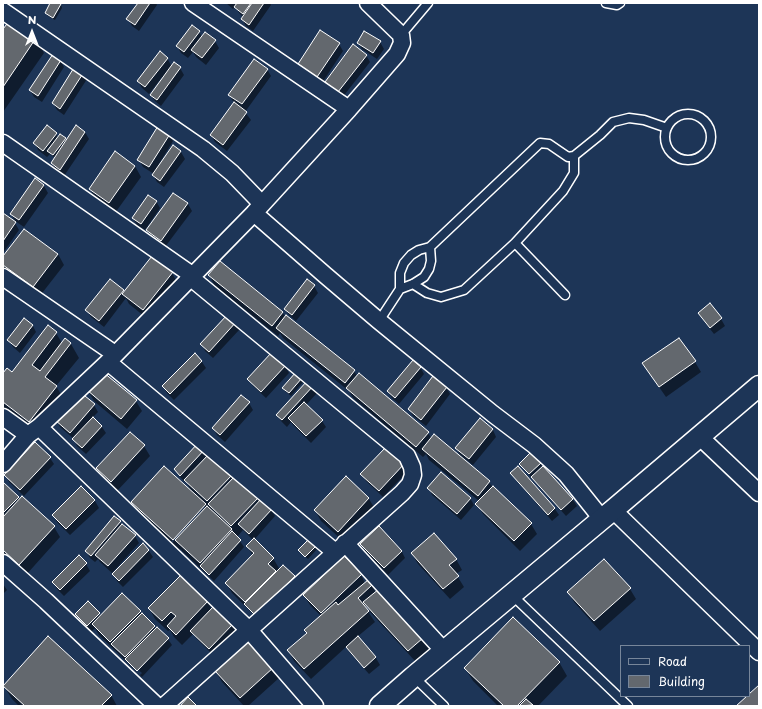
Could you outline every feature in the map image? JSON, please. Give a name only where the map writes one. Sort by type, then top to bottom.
[{"type":"street","points":[[193,3],[349,109]]},
{"type":"street","points":[[3,464],[33,431],[112,358],[258,208],[349,109],[397,54],[402,43],[401,35],[368,3]]},
{"type":"street","points":[[3,11],[203,149],[232,173],[258,208],[325,275],[493,414],[534,445],[608,515],[759,652]]},
{"type":"street","points":[[3,143],[191,276],[407,456],[412,466],[413,475],[410,484],[402,493],[164,706]]},
{"type":"street","points":[[3,277],[112,358],[340,548],[444,651]]},
{"type":"street","points":[[380,706],[759,386]]},
{"type":"street","points":[[3,417],[33,431],[249,630],[315,706]]},
{"type":"street","points":[[700,437],[759,493]]},
{"type":"street","points":[[3,563],[46,601],[157,706]]},
{"type":"lane","points":[[401,35],[428,3]]},
{"type":"lane","points":[[606,3],[617,5],[620,3]]},
{"type":"lane","points":[[683,114],[698,115],[704,119],[711,131],[710,146],[706,152],[694,159],[686,160],[680,158],[673,154],[666,142],[665,135],[667,128],[676,117],[683,114]]},
{"type":"lane","points":[[379,321],[400,289],[400,273],[404,263],[410,255],[419,250],[430,247],[540,143],[549,144],[568,157],[574,156],[600,135],[613,122],[629,118],[644,120],[667,128]]},
{"type":"lane","points":[[413,284],[427,293],[441,297],[464,290],[515,243],[563,192],[574,173],[574,156]]},
{"type":"lane","points":[[515,243],[565,295]]},
{"type":"lane","points":[[400,289],[413,284],[424,277],[429,270],[431,261],[430,247]]},
{"type":"lane","points":[[512,595],[628,706]]},
{"type":"lane","points":[[413,677],[444,706]]},
{"type":"building","points":[[50,3],[61,4],[53,18],[45,13]]},
{"type":"building","points":[[138,3],[150,3],[135,25],[126,19]]},
{"type":"building","points":[[237,3],[251,3],[243,14],[234,7]]},
{"type":"building","points":[[252,3],[264,3],[249,25],[241,19]]},
{"type":"building","points":[[10,20],[36,38],[3,87],[3,29]]},
{"type":"building","points":[[192,25],[200,31],[184,52],[176,46]]},
{"type":"building","points":[[320,30],[340,43],[317,77],[298,64]]},
{"type":"building","points":[[364,31],[381,41],[373,53],[357,43]]},
{"type":"building","points":[[205,32],[216,40],[202,58],[191,50]]},
{"type":"building","points":[[353,44],[367,55],[338,92],[325,82]]},
{"type":"building","points":[[160,51],[168,58],[145,87],[137,81]]},
{"type":"building","points":[[53,54],[61,60],[38,96],[29,90]]},
{"type":"building","points":[[254,59],[268,69],[242,104],[228,95]]},
{"type":"building","points":[[174,62],[181,67],[157,100],[150,95]]},
{"type":"building","points":[[75,66],[84,72],[60,109],[52,103]]},
{"type":"building","points":[[234,102],[247,112],[223,145],[210,135]]},
{"type":"building","points":[[47,125],[57,133],[43,151],[33,143]]},
{"type":"building","points":[[76,125],[85,132],[60,170],[51,163]]},
{"type":"building","points":[[158,126],[170,134],[149,167],[137,160]]},
{"type":"building","points":[[60,134],[66,138],[53,155],[47,151]]},
{"type":"building","points":[[173,145],[181,151],[160,181],[152,175]]},
{"type":"building","points":[[115,151],[135,166],[109,203],[89,189]]},
{"type":"building","points":[[35,178],[44,185],[19,220],[10,214]]},
{"type":"building","points":[[173,193],[188,203],[161,241],[146,230]]},
{"type":"building","points":[[148,195],[157,201],[141,224],[132,218]]},
{"type":"building","points":[[3,213],[16,222],[3,241]]},
{"type":"building","points":[[24,229],[58,254],[33,287],[3,265],[3,256]]},
{"type":"building","points":[[152,256],[173,272],[143,310],[122,294]]},
{"type":"building","points":[[220,261],[283,312],[272,326],[208,275]]},
{"type":"building","points":[[110,279],[124,290],[99,321],[85,310]]},
{"type":"building","points":[[307,279],[315,285],[292,315],[284,309]]},
{"type":"building","points":[[710,303],[722,318],[710,328],[698,313]]},
{"type":"building","points":[[228,314],[237,321],[209,352],[200,344]]},
{"type":"building","points":[[286,315],[355,370],[345,383],[276,328]]},
{"type":"building","points":[[24,318],[33,325],[16,347],[7,340]]},
{"type":"building","points":[[48,325],[57,332],[32,365],[40,371],[65,338],[71,343],[45,377],[57,386],[29,422],[3,402],[3,373],[7,368],[12,372]]},
{"type":"building","points":[[679,338],[696,361],[659,387],[642,363]]},
{"type":"building","points":[[272,352],[286,365],[261,392],[247,379]]},
{"type":"building","points":[[195,353],[202,361],[170,394],[162,386]]},
{"type":"building","points":[[413,360],[421,367],[395,398],[387,391]]},
{"type":"building","points":[[103,372],[137,400],[121,419],[87,390]]},
{"type":"building","points":[[296,372],[302,378],[289,393],[282,388]]},
{"type":"building","points":[[359,373],[429,432],[416,447],[346,388]]},
{"type":"building","points":[[433,376],[447,387],[421,420],[408,409]]},
{"type":"building","points":[[308,380],[314,385],[282,420],[276,415]]},
{"type":"building","points":[[80,392],[95,404],[70,433],[55,420]]},
{"type":"building","points":[[241,395],[250,402],[220,435],[212,428]]},
{"type":"building","points":[[304,402],[323,420],[306,436],[288,418]]},
{"type":"building","points":[[93,417],[102,426],[82,448],[72,439]]},
{"type":"building","points":[[480,418],[493,429],[469,459],[455,448]]},
{"type":"building","points":[[130,432],[145,445],[111,482],[96,468]]},
{"type":"building","points":[[434,434],[490,481],[478,496],[422,449]]},
{"type":"building","points":[[35,442],[51,457],[20,490],[4,475]]},
{"type":"building","points":[[199,442],[206,448],[180,476],[174,469]]},
{"type":"building","points":[[387,446],[405,463],[379,491],[360,474]]},
{"type":"building","points":[[531,452],[541,463],[529,474],[519,464]]},
{"type":"building","points":[[210,453],[233,474],[207,501],[184,480]]},
{"type":"building","points":[[164,466],[206,504],[173,540],[131,502]]},
{"type":"building","points":[[518,466],[555,508],[548,515],[510,473]]},
{"type":"building","points":[[543,466],[573,499],[561,510],[531,477]]},
{"type":"building","points":[[441,472],[471,498],[457,514],[427,488]]},
{"type":"building","points":[[236,475],[259,497],[231,526],[208,504]]},
{"type":"building","points":[[346,476],[369,498],[338,532],[314,510]]},
{"type":"building","points":[[3,482],[19,497],[3,513]]},
{"type":"building","points":[[81,486],[95,500],[66,529],[52,515]]},
{"type":"building","points":[[493,486],[532,523],[514,541],[475,504]]},
{"type":"building","points":[[22,496],[55,526],[19,565],[3,550],[3,517]]},
{"type":"building","points":[[261,499],[272,509],[249,534],[238,524]]},
{"type":"building","points":[[207,506],[232,529],[200,563],[175,540]]},
{"type":"building","points":[[114,516],[121,521],[91,556],[85,551]]},
{"type":"building","points":[[122,524],[136,535],[108,566],[95,555]]},
{"type":"building","points":[[379,526],[402,551],[384,568],[360,544]]},
{"type":"building","points":[[232,531],[241,540],[209,575],[200,566]]},
{"type":"building","points":[[434,533],[457,559],[449,565],[459,576],[443,589],[411,553]]},
{"type":"building","points":[[312,536],[319,543],[305,557],[298,550]]},
{"type":"building","points":[[254,538],[274,558],[268,564],[276,571],[245,602],[225,583],[254,553],[246,546]]},
{"type":"building","points":[[143,543],[149,550],[119,581],[112,574]]},
{"type":"building","points":[[79,555],[87,563],[60,590],[52,582]]},
{"type":"building","points":[[344,556],[362,574],[321,613],[303,595]]},
{"type":"building","points":[[604,559],[631,588],[594,621],[567,592]]},
{"type":"building","points":[[283,565],[295,576],[256,616],[244,604]]},
{"type":"building","points":[[181,575],[208,601],[176,635],[167,626],[176,616],[171,612],[162,621],[148,608]]},
{"type":"building","points":[[368,580],[372,585],[358,598],[369,611],[304,669],[287,650],[307,633],[304,630],[336,602],[338,605]]},
{"type":"building","points":[[379,589],[423,638],[408,651],[363,602]]},
{"type":"building","points":[[122,593],[141,611],[110,642],[92,624]]},
{"type":"building","points":[[88,601],[100,613],[87,626],[75,614]]},
{"type":"building","points":[[214,606],[233,624],[209,649],[190,631]]},
{"type":"building","points":[[142,613],[155,626],[125,657],[111,644]]},
{"type":"building","points":[[513,617],[560,662],[517,706],[504,706],[464,668]]},
{"type":"building","points":[[157,627],[169,638],[137,671],[125,659]]},
{"type":"building","points":[[48,636],[112,695],[101,706],[25,706],[3,686]]},
{"type":"building","points":[[358,636],[376,657],[364,668],[346,647]]},
{"type":"building","points":[[250,640],[274,667],[240,698],[215,671]]},
{"type":"building","points":[[759,685],[759,706],[736,706],[746,697],[750,697],[750,693]]},
{"type":"building","points":[[188,697],[197,706],[180,706]]},
{"type":"building","points":[[526,699],[533,705],[519,706]]}]
